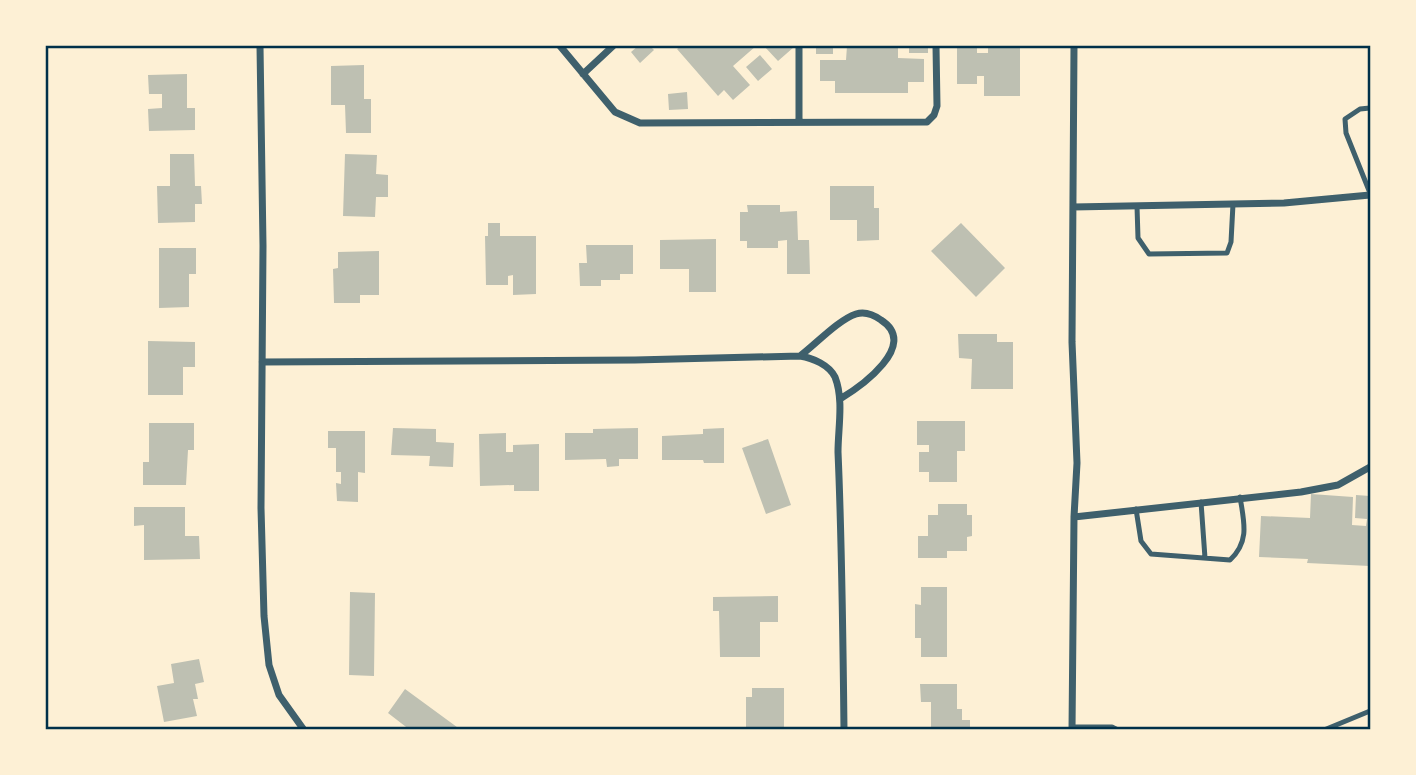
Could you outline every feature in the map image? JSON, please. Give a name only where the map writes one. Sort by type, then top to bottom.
[{"type":"street","points":[[260,46],[263,246],[261,508],[264,616],[269,665],[279,695],[304,730]]},
{"type":"street","points":[[560,46],[615,112],[640,122],[927,122],[934,115],[937,106],[936,46]]},
{"type":"street","points":[[583,74],[613,46]]},
{"type":"street","points":[[799,46],[799,122]]},
{"type":"street","points":[[1072,728],[1077,463],[1072,342],[1074,46]]},
{"type":"street","points":[[1073,207],[1284,203],[1370,194]]},
{"type":"street","points":[[800,356],[857,314],[870,313],[884,321],[892,331],[893,342],[888,358],[863,385],[840,399]]},
{"type":"street","points":[[262,362],[635,360],[800,356],[815,359],[834,375],[840,399],[838,442],[843,560],[844,730]]},
{"type":"street","points":[[1074,517],[1301,492],[1338,485],[1370,467]]},
{"type":"lane","points":[[1370,108],[1360,109],[1345,119],[1346,133],[1370,194]]},
{"type":"lane","points":[[1137,206],[1138,238],[1149,254],[1227,253],[1231,242],[1233,204]]},
{"type":"lane","points":[[1136,509],[1141,541],[1151,554],[1230,560],[1241,549],[1245,528],[1240,497]]},
{"type":"lane","points":[[1200,502],[1205,558]]},
{"type":"lane","points":[[1324,730],[1370,711]]},
{"type":"lane","points":[[1072,728],[1112,727],[1118,730]]},
{"type":"building","points":[[638,46],[650,46],[654,50],[640,63],[631,52]]},
{"type":"building","points":[[681,46],[756,46],[733,66],[750,85],[733,100],[724,90],[718,96],[677,49]]},
{"type":"building","points":[[764,46],[793,46],[794,47],[778,61]]},
{"type":"building","points":[[816,46],[833,46],[833,54],[816,54]]},
{"type":"building","points":[[847,46],[898,46],[898,58],[924,59],[924,82],[908,82],[908,93],[835,93],[835,81],[820,81],[820,60],[846,60]]},
{"type":"building","points":[[909,46],[928,46],[928,53],[909,53]]},
{"type":"building","points":[[957,46],[977,46],[977,53],[988,53],[988,46],[1020,46],[1020,96],[984,96],[984,76],[977,76],[977,84],[957,84]]},
{"type":"building","points":[[760,55],[772,69],[758,81],[746,67]]},
{"type":"building","points":[[364,65],[364,99],[371,99],[371,133],[346,133],[345,105],[331,105],[331,66]]},
{"type":"building","points":[[187,74],[187,108],[195,108],[195,130],[149,131],[148,109],[162,108],[162,94],[149,94],[148,75]]},
{"type":"building","points":[[687,92],[688,109],[669,110],[668,94]]},
{"type":"building","points":[[170,154],[194,154],[195,186],[201,186],[202,204],[195,204],[195,222],[158,223],[157,186],[170,186]]},
{"type":"building","points":[[345,154],[377,155],[376,174],[388,175],[388,197],[376,197],[375,217],[343,216]]},
{"type":"building","points":[[830,186],[874,186],[874,208],[879,208],[879,240],[857,241],[857,220],[830,220]]},
{"type":"building","points":[[747,205],[780,205],[780,212],[797,211],[798,240],[809,240],[810,274],[787,274],[787,240],[778,241],[778,248],[747,248],[747,241],[740,241],[740,212],[748,212]]},
{"type":"building","points":[[488,223],[500,223],[500,236],[536,236],[536,294],[513,295],[513,275],[508,276],[508,285],[486,285],[485,236],[488,236]]},
{"type":"building","points":[[961,223],[1005,268],[976,297],[931,251]]},
{"type":"building","points":[[716,239],[716,292],[689,292],[689,269],[660,269],[660,240]]},
{"type":"building","points":[[586,245],[633,245],[633,274],[620,274],[620,280],[601,280],[601,286],[580,286],[579,263],[587,263]]},
{"type":"building","points":[[159,248],[196,248],[196,274],[189,274],[189,307],[159,308]]},
{"type":"building","points":[[379,251],[379,295],[360,295],[360,303],[334,303],[333,269],[338,268],[338,252]]},
{"type":"building","points":[[958,334],[997,334],[997,342],[1013,342],[1013,389],[971,389],[972,359],[959,358]]},
{"type":"building","points":[[148,341],[195,342],[195,367],[183,367],[183,395],[148,395]]},
{"type":"building","points":[[917,421],[965,421],[965,451],[957,451],[957,482],[929,482],[929,472],[919,472],[919,452],[929,452],[929,445],[917,445]]},
{"type":"building","points":[[149,423],[194,423],[194,450],[188,450],[186,485],[143,485],[143,462],[149,462]]},
{"type":"building","points":[[393,428],[436,429],[436,442],[454,443],[453,467],[429,466],[430,456],[391,455]]},
{"type":"building","points":[[638,428],[638,459],[619,459],[619,466],[607,467],[606,459],[565,460],[565,433]]},
{"type":"building","points":[[724,428],[724,463],[662,460],[662,436],[703,434],[703,429]]},
{"type":"building","points":[[328,431],[365,431],[365,473],[358,472],[358,502],[337,501],[336,483],[341,484],[341,472],[336,472],[336,448],[328,448]]},
{"type":"building","points":[[506,433],[506,452],[513,452],[513,445],[539,444],[539,491],[514,491],[514,485],[480,486],[479,434]]},
{"type":"building","points":[[768,439],[791,505],[766,514],[742,448]]},
{"type":"building","points":[[1311,494],[1353,497],[1352,525],[1366,526],[1367,519],[1355,518],[1356,495],[1370,496],[1370,566],[1307,563],[1308,559],[1259,557],[1261,516],[1310,518]]},
{"type":"building","points":[[938,504],[967,504],[967,515],[972,515],[972,536],[967,537],[967,551],[947,551],[947,558],[918,558],[918,536],[928,536],[928,515],[938,515]]},
{"type":"building","points":[[134,507],[185,507],[185,536],[199,536],[200,559],[144,560],[144,525],[134,526]]},
{"type":"building","points":[[921,587],[947,587],[947,657],[921,657],[921,638],[915,638],[915,604],[921,605]]},
{"type":"building","points":[[350,592],[375,593],[374,676],[349,675]]},
{"type":"building","points":[[778,596],[778,622],[760,622],[760,657],[720,657],[719,611],[713,611],[713,597]]},
{"type":"building","points":[[199,659],[204,682],[195,684],[198,699],[193,699],[197,716],[164,722],[157,686],[174,683],[171,664]]},
{"type":"building","points":[[920,684],[957,684],[957,709],[962,709],[962,720],[970,720],[970,730],[931,730],[931,702],[921,702]]},
{"type":"building","points":[[752,688],[784,688],[784,730],[746,730],[746,697],[752,697]]},
{"type":"building","points":[[405,689],[461,730],[410,730],[388,713]]}]
